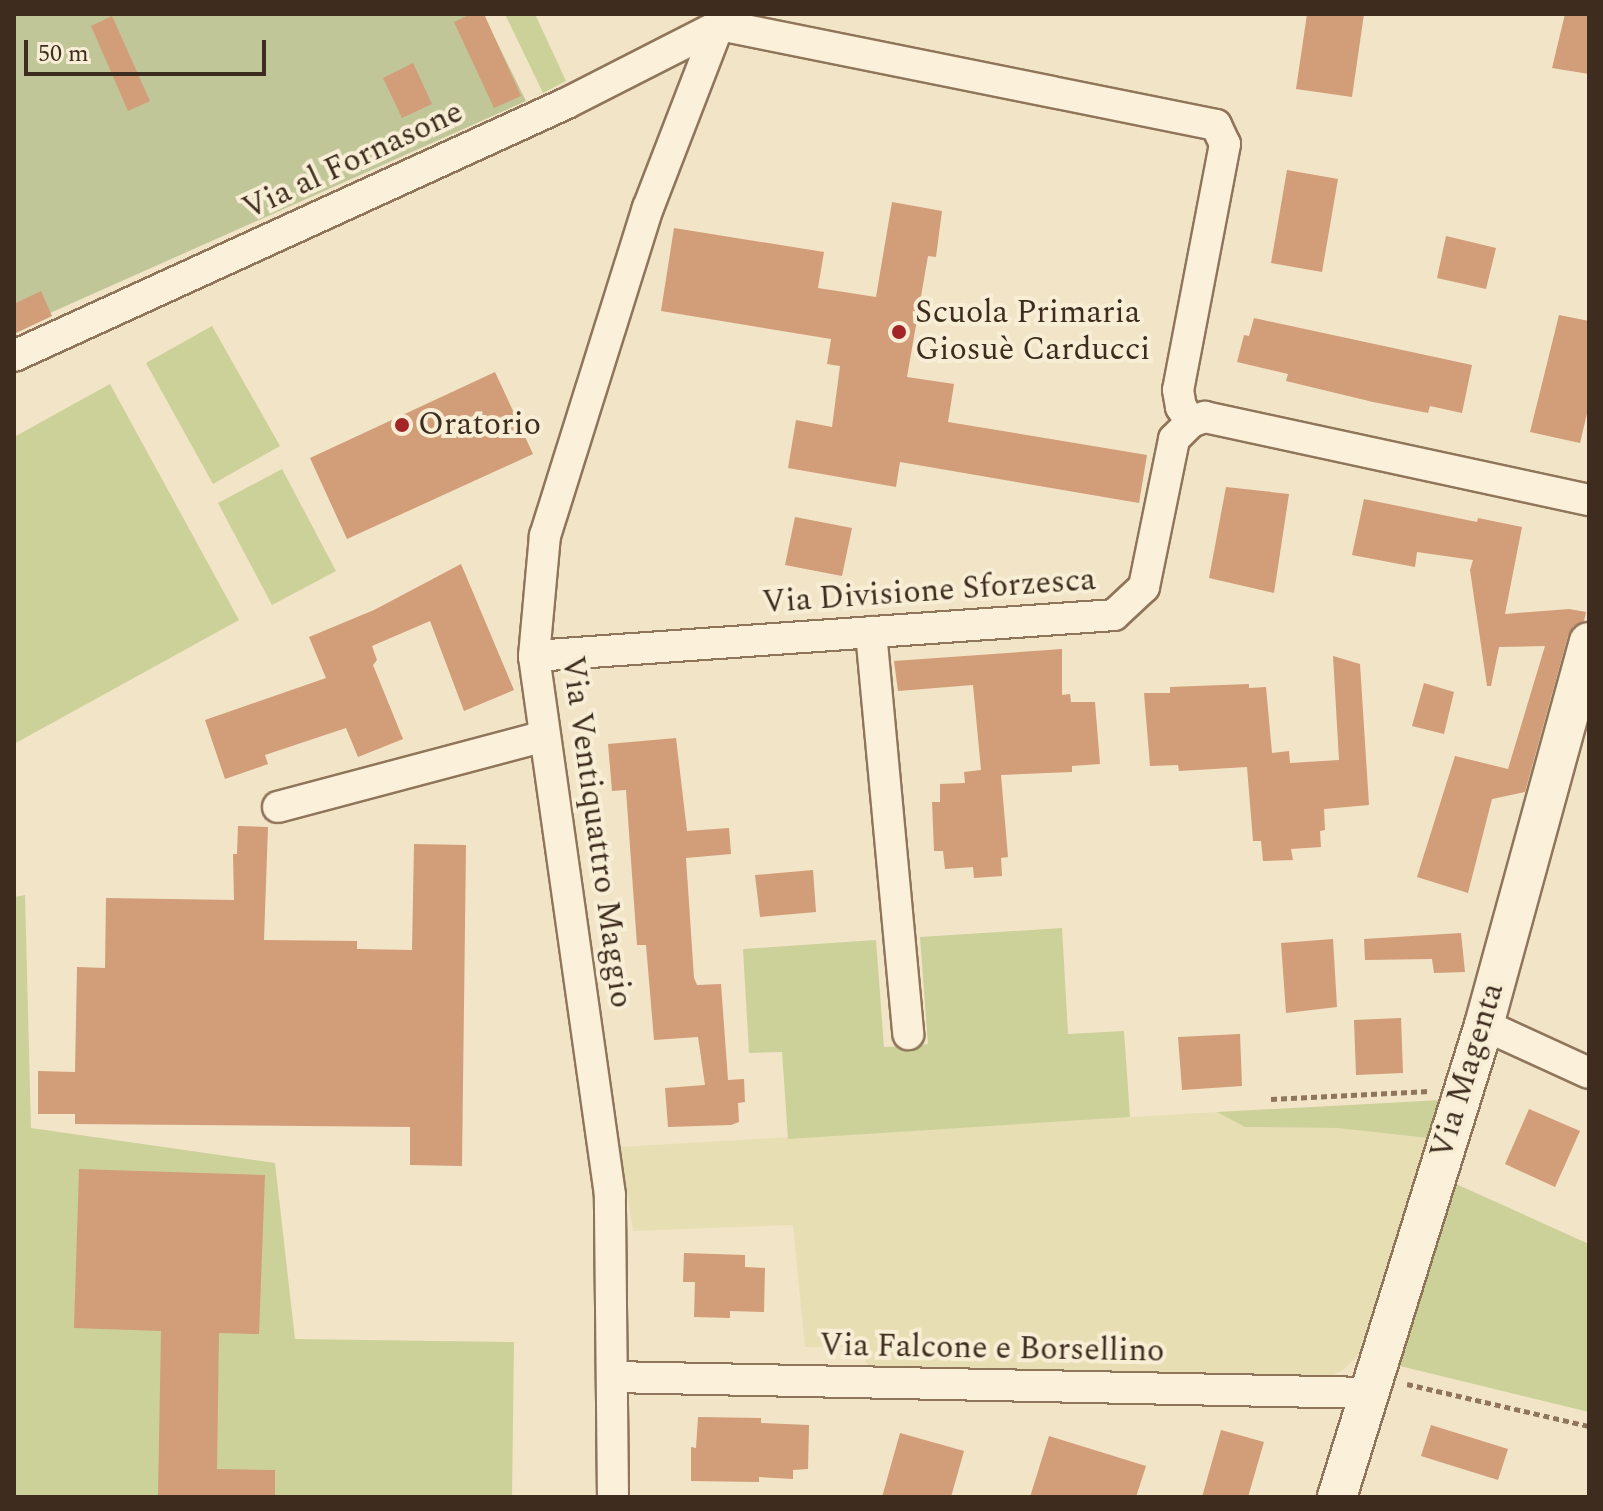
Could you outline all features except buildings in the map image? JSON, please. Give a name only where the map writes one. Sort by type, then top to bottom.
[{"type":"street","name":"Via al Fornasone","points":[[14,356],[567,103],[721,20]]},
{"type":"street","points":[[721,20],[1216,125],[1225,144],[1178,390],[1181,407],[1191,422],[1205,417],[1219,419],[1589,500]]},
{"type":"street","name":"Via Ventiquattro Maggio","points":[[613,1497],[610,1195],[534,656],[545,536],[648,208],[721,20]]},
{"type":"street","name":"Via Divisione Sforzesca","points":[[534,656],[1114,615],[1144,587],[1174,439],[1191,422]]},
{"type":"street","points":[[871,632],[908,1034]]},
{"type":"street","name":"Via Magenta","points":[[1337,1497],[1484,1025],[1589,642]]},
{"type":"street","points":[[278,807],[544,736]]},
{"type":"street","points":[[1484,1025],[1589,1073]]},
{"type":"street","name":"Via Falcone e Borsellino","points":[[612,1377],[1373,1385]]},
{"type":"path","points":[[1271,1099],[1462,1090]]},
{"type":"path","points":[[1373,1385],[1589,1426]]},
{"type":"shaded area","points":[[1217,1112],[1245,1127],[1337,1128],[1429,1138],[1362,1352],[1343,1370],[1325,1379],[876,1380],[858,1347],[805,1347],[793,1225],[633,1231],[620,1147]]},
{"type":"green space","points":[[14,14],[483,14],[526,101],[14,329]]},
{"type":"green space","points":[[505,14],[535,14],[566,81],[543,93]]},
{"type":"green space","points":[[212,326],[280,446],[213,484],[146,363]]},
{"type":"green space","points":[[110,384],[239,620],[14,744],[14,437]]},
{"type":"green space","points":[[282,469],[336,571],[272,605],[218,503]]},
{"type":"green space","points":[[25,895],[31,1128],[275,1163],[295,1339],[514,1342],[512,1497],[14,1497],[14,897]]},
{"type":"green space","points":[[1062,928],[1068,1034],[1124,1031],[1130,1117],[788,1139],[782,1052],[749,1053],[743,949],[876,940],[884,1047],[912,1046],[928,1044],[920,937]]},
{"type":"green space","points":[[1442,1100],[1429,1138],[1337,1128],[1245,1127],[1217,1112]]},
{"type":"green space","points":[[1456,1184],[1589,1244],[1589,1412],[1400,1366]]},
{"type":"place","name":"Scuola Primaria Giosuè Carducci","points":[[899,332]]},
{"type":"place","name":"Oratorio","points":[[402,425]]}]
